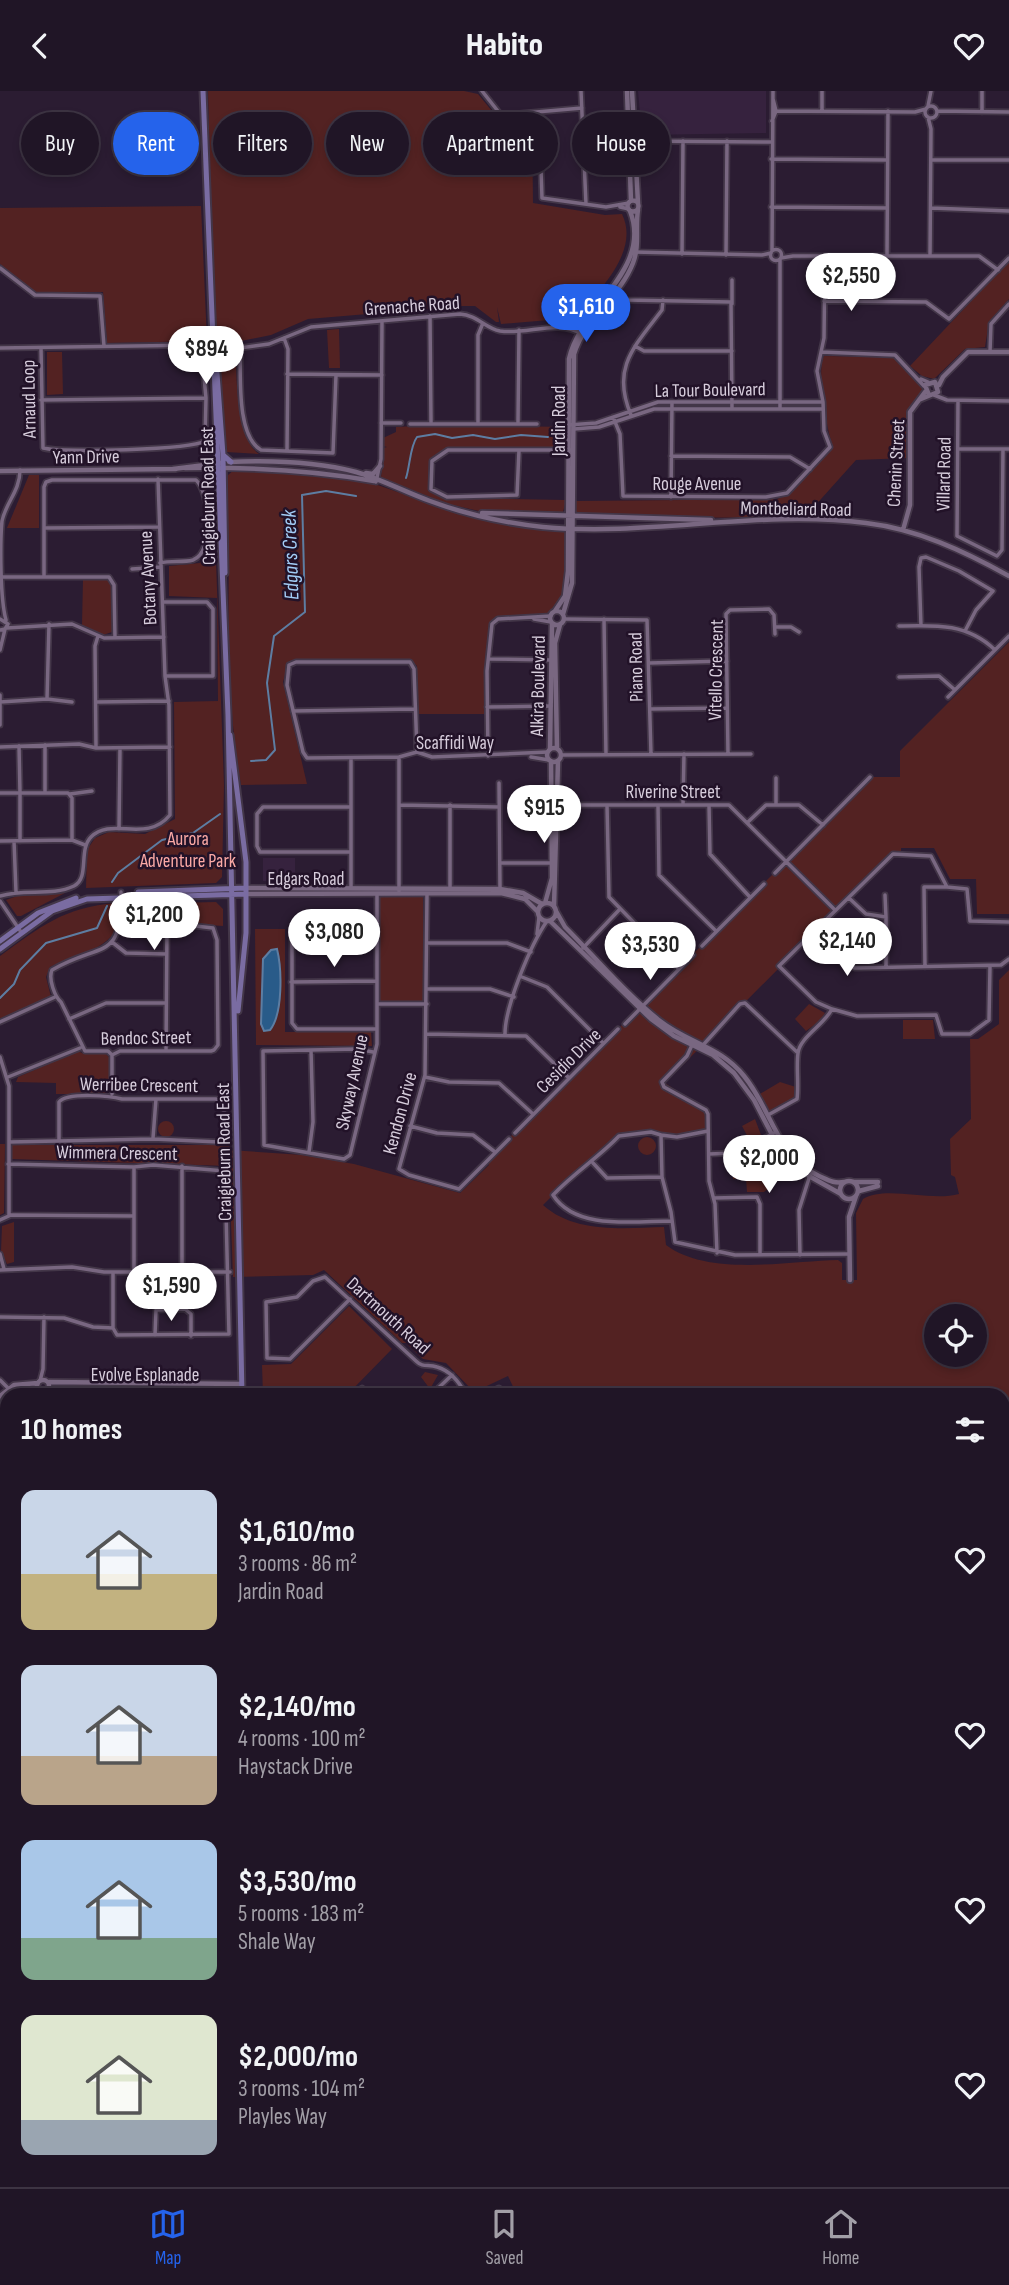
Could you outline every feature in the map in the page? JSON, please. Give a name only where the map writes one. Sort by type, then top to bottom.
[{"type":"main road","name":"Craigieburn Road East","points":[[203,91],[210,315],[219,383],[242,1388]]},
{"type":"main road","points":[[221,455],[232,465],[221,479],[209,466],[221,455]]},
{"type":"main road","name":"Craigieburn Road East","points":[[228,715],[243,820],[246,891],[236,1035]]},
{"type":"main road","name":"Edgars Road","points":[[0,941],[58,904],[89,895],[246,891]]},
{"type":"main road","name":"Edgars Road","points":[[0,949],[20,930]]},
{"type":"street","points":[[482,91],[499,112]]},
{"type":"street","points":[[582,91],[586,204]]},
{"type":"street","points":[[630,91],[631,112]]},
{"type":"street","points":[[773,91],[771,252],[780,271]]},
{"type":"street","points":[[822,91],[822,111]]},
{"type":"street","points":[[982,91],[982,112]]},
{"type":"street","points":[[931,92],[937,111]]},
{"type":"street","points":[[930,256],[931,129],[927,108],[931,92]]},
{"type":"street","points":[[915,112],[934,106]]},
{"type":"street","points":[[539,112],[582,108]]},
{"type":"street","points":[[774,111],[888,111],[935,116]]},
{"type":"street","points":[[887,253],[888,111]]},
{"type":"street","points":[[937,111],[1009,112]]},
{"type":"street","points":[[931,129],[937,111]]},
{"type":"street","points":[[670,141],[771,142]]},
{"type":"street","points":[[682,254],[683,141]]},
{"type":"street","points":[[726,255],[727,141]]},
{"type":"street","points":[[771,159],[887,160]]},
{"type":"street","points":[[931,160],[1009,160]]},
{"type":"street","points":[[541,175],[542,198],[618,207],[638,203],[635,175]]},
{"type":"street","points":[[631,175],[630,206],[634,252],[762,255],[780,251],[793,255],[825,256],[874,256],[887,253],[900,256],[979,256],[998,270]]},
{"type":"street","name":"Jardin Road","points":[[570,526],[573,364],[580,333],[629,272],[634,252],[638,203]]},
{"type":"street","points":[[630,206],[638,209]]},
{"type":"street","points":[[771,207],[887,208]]},
{"type":"street","points":[[930,208],[1009,211]]},
{"type":"street","points":[[772,241],[780,251],[781,259],[780,408]]},
{"type":"street","points":[[762,255],[774,260],[793,255]]},
{"type":"street","points":[[823,409],[817,371],[821,352],[825,256]]},
{"type":"street","points":[[824,301],[926,302],[950,319],[1009,258]]},
{"type":"street","points":[[0,268],[37,295],[100,296],[104,346]]},
{"type":"street","points":[[732,280],[732,408]]},
{"type":"street","points":[[613,291],[624,300],[729,301],[732,306]]},
{"type":"street","points":[[630,412],[623,398],[622,382],[626,362],[663,308],[663,300]]},
{"type":"street","points":[[990,352],[991,324],[1009,304]]},
{"type":"street","name":"Grenache Road","points":[[287,450],[261,450],[252,441],[243,416],[240,348],[284,338],[311,327],[371,320],[382,323],[393,318],[468,314],[495,330],[568,327],[580,333]]},
{"type":"street","points":[[430,316],[431,422]]},
{"type":"street","points":[[378,481],[382,323]]},
{"type":"street","points":[[478,424],[478,335],[483,323]]},
{"type":"street","points":[[517,422],[519,330]]},
{"type":"street","points":[[284,338],[288,349],[287,450],[329,455],[335,448],[336,375]]},
{"type":"street","name":"Arnaud Loop","points":[[0,348],[201,345],[204,348],[206,398],[203,443],[121,449],[43,449],[41,348]]},
{"type":"street","points":[[635,346],[644,351],[732,351]]},
{"type":"street","points":[[821,352],[895,355],[942,399],[1009,401]]},
{"type":"street","points":[[931,389],[968,352],[1009,352]]},
{"type":"street","points":[[287,374],[382,375]]},
{"type":"street","name":"Chenin Street","points":[[903,530],[910,505],[910,412],[931,389]]},
{"type":"street","points":[[41,400],[206,398]]},
{"type":"street","name":"Villard Road","points":[[958,401],[957,536],[994,556],[999,555],[1002,549],[1006,449]]},
{"type":"street","points":[[671,497],[672,402]]},
{"type":"street","name":"La Tour Boulevard","points":[[571,426],[596,422],[648,404],[823,403]]},
{"type":"street","name":"La Tour Boulevard","points":[[571,426],[592,429],[616,422],[630,412],[672,408],[823,409]]},
{"type":"street","name":"Rouge Avenue","points":[[613,417],[620,434],[622,496],[777,497],[787,493],[830,446],[824,431],[823,409]]},
{"type":"street","points":[[381,423],[401,423]]},
{"type":"street","points":[[410,424],[537,424]]},
{"type":"street","points":[[958,449],[1006,449]]},
{"type":"street","points":[[519,450],[517,495],[447,497],[433,491],[431,463],[445,451],[519,450],[570,450]]},
{"type":"street","points":[[671,456],[790,457],[810,469]]},
{"type":"street","points":[[311,463],[378,481],[430,501],[500,516],[733,521]]},
{"type":"street","points":[[232,465],[336,464],[370,474],[380,466]]},
{"type":"street","points":[[232,465],[327,472],[378,481]]},
{"type":"street","name":"Yann Drive","points":[[0,471],[173,469],[232,465]]},
{"type":"street","points":[[0,613],[1,522],[19,487],[20,470]]},
{"type":"street","name":"Botany Avenue","points":[[119,829],[145,830],[170,815],[169,701],[165,676],[158,479]]},
{"type":"street","points":[[44,577],[44,487],[48,480],[196,480],[207,503],[208,531],[198,556],[191,560],[132,569]]},
{"type":"street","name":"Montbeliard Road","points":[[430,501],[504,520],[545,527],[653,528],[733,521],[865,523],[903,530],[953,547],[1009,576]]},
{"type":"street","name":"Alkira Boulevard","points":[[564,617],[571,589],[570,526]]},
{"type":"street","name":"Alkira Boulevard","points":[[555,909],[554,805],[549,751],[552,618],[566,590],[570,526]]},
{"type":"street","points":[[44,528],[158,527]]},
{"type":"street","points":[[921,626],[919,567],[921,558],[926,558],[959,571],[993,591],[976,610],[965,631]]},
{"type":"street","points":[[2,577],[111,578],[114,585],[115,638]]},
{"type":"street","points":[[163,603],[207,602],[213,609],[213,675],[165,676]]},
{"type":"street","points":[[0,650],[6,620],[2,603]]},
{"type":"street","name":"Vitello Crescent","points":[[728,754],[726,614],[730,610],[769,609],[775,615],[775,627]]},
{"type":"street","points":[[552,618],[560,625],[564,617]]},
{"type":"street","points":[[488,756],[487,707],[494,622],[500,619],[564,617]]},
{"type":"street","name":"Piano Road","points":[[564,617],[647,620],[651,754]]},
{"type":"street","points":[[0,619],[21,624],[76,624],[98,636],[115,638],[164,637]]},
{"type":"street","points":[[604,619],[606,755]]},
{"type":"street","points":[[4,629],[21,624]]},
{"type":"street","points":[[47,699],[49,624]]},
{"type":"street","name":"Alkira Boulevard","points":[[557,748],[555,643],[560,625]]},
{"type":"street","points":[[899,626],[953,625],[995,650]]},
{"type":"street","points":[[775,634],[775,627],[791,627],[799,632]]},
{"type":"street","points":[[96,748],[98,636]]},
{"type":"street","points":[[948,697],[1009,636]]},
{"type":"street","points":[[0,637],[1,643]]},
{"type":"street","points":[[490,659],[551,660]]},
{"type":"street","points":[[649,663],[727,661]]},
{"type":"street","points":[[415,709],[293,711],[287,678],[289,665],[296,662],[410,662],[414,669],[417,752]]},
{"type":"street","points":[[899,677],[939,676],[955,690]]},
{"type":"street","points":[[0,695],[0,725]]},
{"type":"street","points":[[0,702],[47,699],[54,702],[72,702]]},
{"type":"street","points":[[96,702],[169,701]]},
{"type":"street","points":[[487,707],[551,706]]},
{"type":"street","points":[[650,709],[727,708]]},
{"type":"street","name":"Scaffidi Way","points":[[293,711],[305,756],[399,757],[417,752],[432,757],[488,756],[549,751]]},
{"type":"street","points":[[0,747],[79,744],[96,748],[170,747]]},
{"type":"street","points":[[19,745],[20,841]]},
{"type":"street","points":[[45,745],[45,792]]},
{"type":"street","points":[[20,930],[0,899],[16,892],[51,892],[76,885],[82,878],[85,845],[97,832],[119,829],[120,748]]},
{"type":"street","points":[[549,751],[557,748],[562,755]]},
{"type":"street","points":[[683,805],[684,754]]},
{"type":"street","points":[[562,755],[751,754]]},
{"type":"street","name":"Scaffidi Way","points":[[522,755],[550,761]]},
{"type":"street","points":[[550,761],[558,761],[562,755]]},
{"type":"street","points":[[399,757],[399,891]]},
{"type":"street","points":[[351,758],[351,891]]},
{"type":"street","name":"Alkira Boulevard","points":[[539,914],[552,885],[558,761]]},
{"type":"street","points":[[775,873],[870,777]]},
{"type":"street","points":[[776,778],[776,804]]},
{"type":"street","points":[[499,783],[500,888]]},
{"type":"street","points":[[0,793],[69,794],[92,791]]},
{"type":"street","points":[[69,794],[72,840]]},
{"type":"street","points":[[748,822],[764,806],[776,804],[804,806],[823,825]]},
{"type":"street","points":[[399,805],[499,807]]},
{"type":"street","points":[[450,805],[450,888]]},
{"type":"street","name":"Riverine Street","points":[[554,805],[729,805],[836,910]]},
{"type":"street","points":[[607,805],[608,890],[620,909],[678,968]]},
{"type":"street","points":[[658,805],[659,875],[715,930]]},
{"type":"street","points":[[709,805],[710,854],[749,896]]},
{"type":"street","points":[[351,807],[261,807],[257,811],[257,849],[262,853],[351,852]]},
{"type":"street","points":[[0,841],[72,840],[85,845]]},
{"type":"street","points":[[14,841],[16,892]]},
{"type":"street","points":[[947,887],[931,856],[893,854],[779,966],[816,1002],[832,1009],[857,1016],[936,1015],[942,1034],[970,1034],[989,1020],[990,966]]},
{"type":"street","points":[[500,863],[552,863]]},
{"type":"street","points":[[702,946],[749,896],[764,884]]},
{"type":"street","points":[[925,967],[924,887],[967,889],[970,921],[1009,922]]},
{"type":"street","name":"Edgars Road","points":[[427,891],[500,888],[523,894],[555,909]]},
{"type":"street","name":"Edgars Road","points":[[246,891],[509,894],[525,899],[549,921]]},
{"type":"street","name":"Skyway Avenue","points":[[309,1152],[344,1159],[349,1155],[373,1063],[377,1029],[377,891]]},
{"type":"street","name":"Kendon Drive","points":[[427,891],[425,1077],[399,1169],[432,1182],[459,1188],[509,1139]]},
{"type":"street","points":[[121,894],[121,928],[112,942],[126,953],[166,954],[166,1051]]},
{"type":"street","points":[[885,895],[886,967]]},
{"type":"street","points":[[849,898],[866,914],[886,917]]},
{"type":"street","points":[[536,939],[555,909]]},
{"type":"street","points":[[555,909],[565,927],[583,947],[665,1030],[713,1055],[734,1073],[754,1100],[783,1156],[810,1174],[841,1194],[848,1199],[865,1187],[878,1184],[853,1181],[833,1183],[810,1174]]},
{"type":"street","points":[[583,947],[620,909]]},
{"type":"street","points":[[505,1034],[505,1022],[536,939],[539,914]]},
{"type":"street","points":[[549,921],[583,947]]},
{"type":"street","name":"Bendoc Street","points":[[112,942],[57,967],[50,974],[55,997],[61,1002],[85,1051],[112,1055],[120,1051],[211,1051],[218,1045],[217,932],[200,926],[169,926],[166,954]]},
{"type":"street","points":[[377,933],[294,934],[291,982],[292,1023],[296,1028],[377,1029]]},
{"type":"street","points":[[813,934],[847,965],[990,966],[1001,965],[1009,959]]},
{"type":"street","points":[[427,943],[506,943],[531,952]]},
{"type":"street","points":[[625,1024],[693,955]]},
{"type":"street","points":[[522,977],[547,987],[604,1043]]},
{"type":"street","points":[[291,982],[377,981]]},
{"type":"street","points":[[427,989],[490,989],[514,997]]},
{"type":"street","points":[[0,1022],[55,997]]},
{"type":"street","points":[[69,1019],[106,1003],[166,1003]]},
{"type":"street","points":[[704,1044],[740,1004],[745,1003],[798,1053]]},
{"type":"street","points":[[377,1004],[427,1004]]},
{"type":"street","points":[[642,1007],[674,1030],[704,1044],[743,1075],[768,1115],[773,1134]]},
{"type":"street","points":[[768,1115],[797,1099],[798,1053],[809,1035],[826,1021],[832,1009]]},
{"type":"street","name":"Cesidio Drive","points":[[425,1077],[449,1082],[499,1083],[534,1114],[618,1029]]},
{"type":"street","points":[[427,1034],[526,1036],[569,1078]]},
{"type":"street","points":[[692,1045],[687,1056],[662,1081],[664,1087],[706,1110],[709,1181],[713,1198],[717,1254]]},
{"type":"street","points":[[8,1077],[81,1047]]},
{"type":"street","points":[[312,1050],[313,1122],[309,1152],[267,1146],[263,1143],[261,1055],[266,1050],[312,1050],[373,1052]]},
{"type":"street","points":[[112,1055],[112,1095]]},
{"type":"street","points":[[0,1057],[8,1077],[9,1215]]},
{"type":"street","name":"Werribee Crescent","points":[[59,1142],[61,1099],[112,1095],[119,1099],[219,1099],[224,1108],[223,1140],[153,1139]]},
{"type":"street","points":[[9,1142],[153,1139],[156,1099]]},
{"type":"street","points":[[515,1133],[534,1114]]},
{"type":"street","points":[[410,1126],[438,1133],[473,1135],[495,1152]]},
{"type":"street","points":[[672,1221],[602,1221],[565,1209],[553,1195],[580,1167],[593,1163],[622,1134],[677,1137],[708,1131]]},
{"type":"street","points":[[708,1154],[735,1153],[773,1134]]},
{"type":"street","points":[[661,1135],[662,1177],[674,1242],[717,1254],[849,1254]]},
{"type":"street","points":[[593,1163],[607,1178],[662,1177]]},
{"type":"street","name":"Wimmera Crescent","points":[[8,1164],[182,1166],[225,1171],[230,1272]]},
{"type":"street","points":[[182,1166],[182,1272]]},
{"type":"street","points":[[134,1167],[134,1270]]},
{"type":"street","points":[[800,1255],[799,1210],[810,1174]]},
{"type":"street","points":[[850,1280],[849,1217],[858,1187],[853,1181]]},
{"type":"street","points":[[844,1182],[841,1194],[849,1217]]},
{"type":"street","points":[[713,1198],[757,1197],[760,1204],[760,1255]]},
{"type":"street","points":[[0,1220],[9,1215],[134,1216]]},
{"type":"street","points":[[0,1254],[2,1270],[80,1267],[113,1272],[230,1272],[229,1334],[155,1335],[93,1328],[68,1318],[0,1317]]},
{"type":"street","points":[[113,1272],[114,1331]]},
{"type":"street","name":"Dartmouth Road","points":[[350,1299],[290,1359],[269,1360],[266,1302],[297,1297],[313,1281],[325,1277],[350,1299],[422,1367],[440,1367],[452,1375]]},
{"type":"street","points":[[155,1335],[156,1310],[185,1309],[191,1314],[191,1336]]},
{"type":"street","points":[[42,1388],[44,1317]]},
{"type":"street","points":[[43,1369],[48,1382],[43,1388]]},
{"type":"street","points":[[438,1388],[452,1375],[461,1388]]},
{"type":"street","points":[[0,1380],[8,1388]]},
{"type":"street","name":"Evolve Esplanade","points":[[43,1388],[48,1382],[106,1388]]},
{"type":"shaded area","points":[[638,91],[766,91],[766,133],[670,135],[670,112],[640,112]]},
{"type":"shaded area","points":[[263,858],[295,858],[295,883],[263,881]]},
{"type":"green space","points":[[208,91],[464,91],[478,94],[493,112],[423,112],[423,175],[533,175],[533,203],[605,215],[622,214],[626,228],[626,242],[615,269],[579,315],[573,318],[501,324],[497,307],[499,322],[475,306],[463,306],[308,319],[271,335],[236,342],[241,419],[251,446],[259,454],[226,452],[214,317]]},
{"type":"green space","points":[[201,206],[207,341],[107,343],[103,292],[35,292],[0,264],[0,208]]},
{"type":"green space","points":[[1009,261],[1009,299],[989,322],[985,347],[965,349],[934,379],[922,376],[910,366]]},
{"type":"green space","points":[[339,329],[340,368],[329,368],[327,330]]},
{"type":"green space","points":[[47,352],[62,352],[63,394],[47,395]]},
{"type":"green space","points":[[824,356],[893,357],[922,385],[922,394],[907,413],[908,458],[856,460],[804,518],[581,517],[575,513],[576,501],[777,499],[790,494],[833,447],[822,387]]},
{"type":"green space","points":[[396,427],[567,427],[566,444],[562,448],[445,449],[430,459],[428,487],[432,493],[448,498],[566,500],[563,512],[492,514],[448,504],[381,478],[383,448],[387,447],[383,446],[383,438],[396,432]]},
{"type":"green space","points":[[234,470],[315,472],[372,483],[429,503],[513,524],[567,527],[565,590],[550,615],[493,621],[485,671],[486,714],[417,714],[417,666],[410,659],[289,661],[283,682],[307,784],[241,785],[233,726],[229,638],[226,493],[228,475]]},
{"type":"green space","points":[[29,475],[39,475],[39,528],[7,528]]},
{"type":"green space","name":"Aurora Adventure Park","points":[[211,497],[214,505],[224,785],[222,877],[216,883],[86,888],[87,850],[95,838],[109,832],[145,834],[175,819],[174,702],[218,701],[217,598],[169,596],[169,566],[200,563],[211,533]]},
{"type":"green space","points":[[108,578],[112,583],[112,632],[103,635],[82,625],[83,579]]},
{"type":"green space","points":[[1009,642],[1009,914],[977,914],[976,879],[950,879],[934,848],[901,848],[901,854],[891,855],[665,1083],[706,1110],[708,1131],[619,1136],[593,1163],[580,1168],[543,1205],[570,1221],[585,1225],[617,1228],[664,1227],[666,1245],[684,1255],[704,1261],[749,1265],[838,1260],[842,1263],[842,1280],[857,1280],[856,1213],[863,1199],[884,1193],[935,1196],[959,1194],[955,1177],[951,1175],[950,1139],[971,1119],[970,1039],[978,1039],[999,1024],[999,980],[1009,970],[1009,1388],[514,1388],[508,1376],[482,1388],[470,1388],[446,1363],[423,1359],[406,1343],[402,1343],[324,1270],[313,1275],[233,1277],[229,1166],[10,1159],[12,1145],[229,1145],[230,1150],[303,1155],[354,1164],[460,1193],[489,1165],[486,1161],[870,777],[900,777],[900,751]]},
{"type":"green space","points":[[65,893],[21,916],[17,916],[6,900],[17,896]]},
{"type":"green space","points":[[378,895],[423,895],[424,1001],[379,1001]]},
{"type":"green space","points":[[216,902],[223,909],[223,926],[164,922],[163,917],[129,917],[131,904]]},
{"type":"green space","points":[[116,903],[119,917],[117,928],[110,938],[100,946],[50,967],[46,977],[51,997],[0,1019],[0,956],[67,914]]},
{"type":"green space","points":[[255,929],[285,929],[285,1032],[371,1032],[372,1046],[256,1045]]},
{"type":"green space","points":[[809,1004],[825,1013],[820,1021],[806,1031],[795,1019]]},
{"type":"green space","points":[[903,1020],[933,1020],[935,1039],[903,1039]]},
{"type":"green space","points":[[78,1051],[84,1054],[106,1054],[110,1058],[110,1090],[106,1094],[56,1094],[56,1083],[16,1082],[18,1077]]},
{"type":"green space","points":[[780,1082],[799,1088],[797,1099],[768,1115],[758,1095]]},
{"type":"green space","points":[[755,1119],[761,1135],[750,1141],[742,1126]]},
{"type":"green space","points":[[166,1121],[172,1123],[172,1135],[166,1137],[160,1135],[158,1129],[160,1123]]},
{"type":"green space","points":[[647,1137],[653,1140],[656,1146],[653,1152],[647,1155],[641,1152],[638,1146],[641,1140]]},
{"type":"green space","points":[[0,1144],[5,1144],[4,1213],[0,1215]]},
{"type":"green space","points":[[745,1154],[754,1170],[759,1167],[774,1184],[764,1192],[747,1192],[746,1178],[733,1179],[733,1158]]},
{"type":"green space","points":[[14,1222],[14,1262],[7,1264],[1,1251],[2,1226]]},
{"type":"green space","points":[[349,1306],[392,1349],[354,1388],[263,1388],[262,1365],[291,1364]]},
{"type":"green space","points":[[425,1372],[438,1375],[431,1388],[421,1377]]},
{"type":"water","points":[[277,949],[280,968],[279,1003],[274,1023],[270,1030],[264,1031],[261,1024],[263,959],[271,950]]},
{"type":"waterway","name":"Edgars Creek","points":[[406,478],[417,437],[435,434],[452,438],[473,435],[495,439],[521,435],[548,437]]},
{"type":"waterway","name":"Edgars Creek","points":[[251,761],[266,760],[275,750],[267,683],[274,636],[305,612],[302,495],[326,491],[356,496]]},
{"type":"waterway","name":"Edgars Creek","points":[[112,882],[118,873],[162,840],[193,833],[220,814]]},
{"type":"waterway","name":"Edgars Creek","points":[[0,998],[14,984],[20,970],[46,943],[97,928],[107,906]]}]
